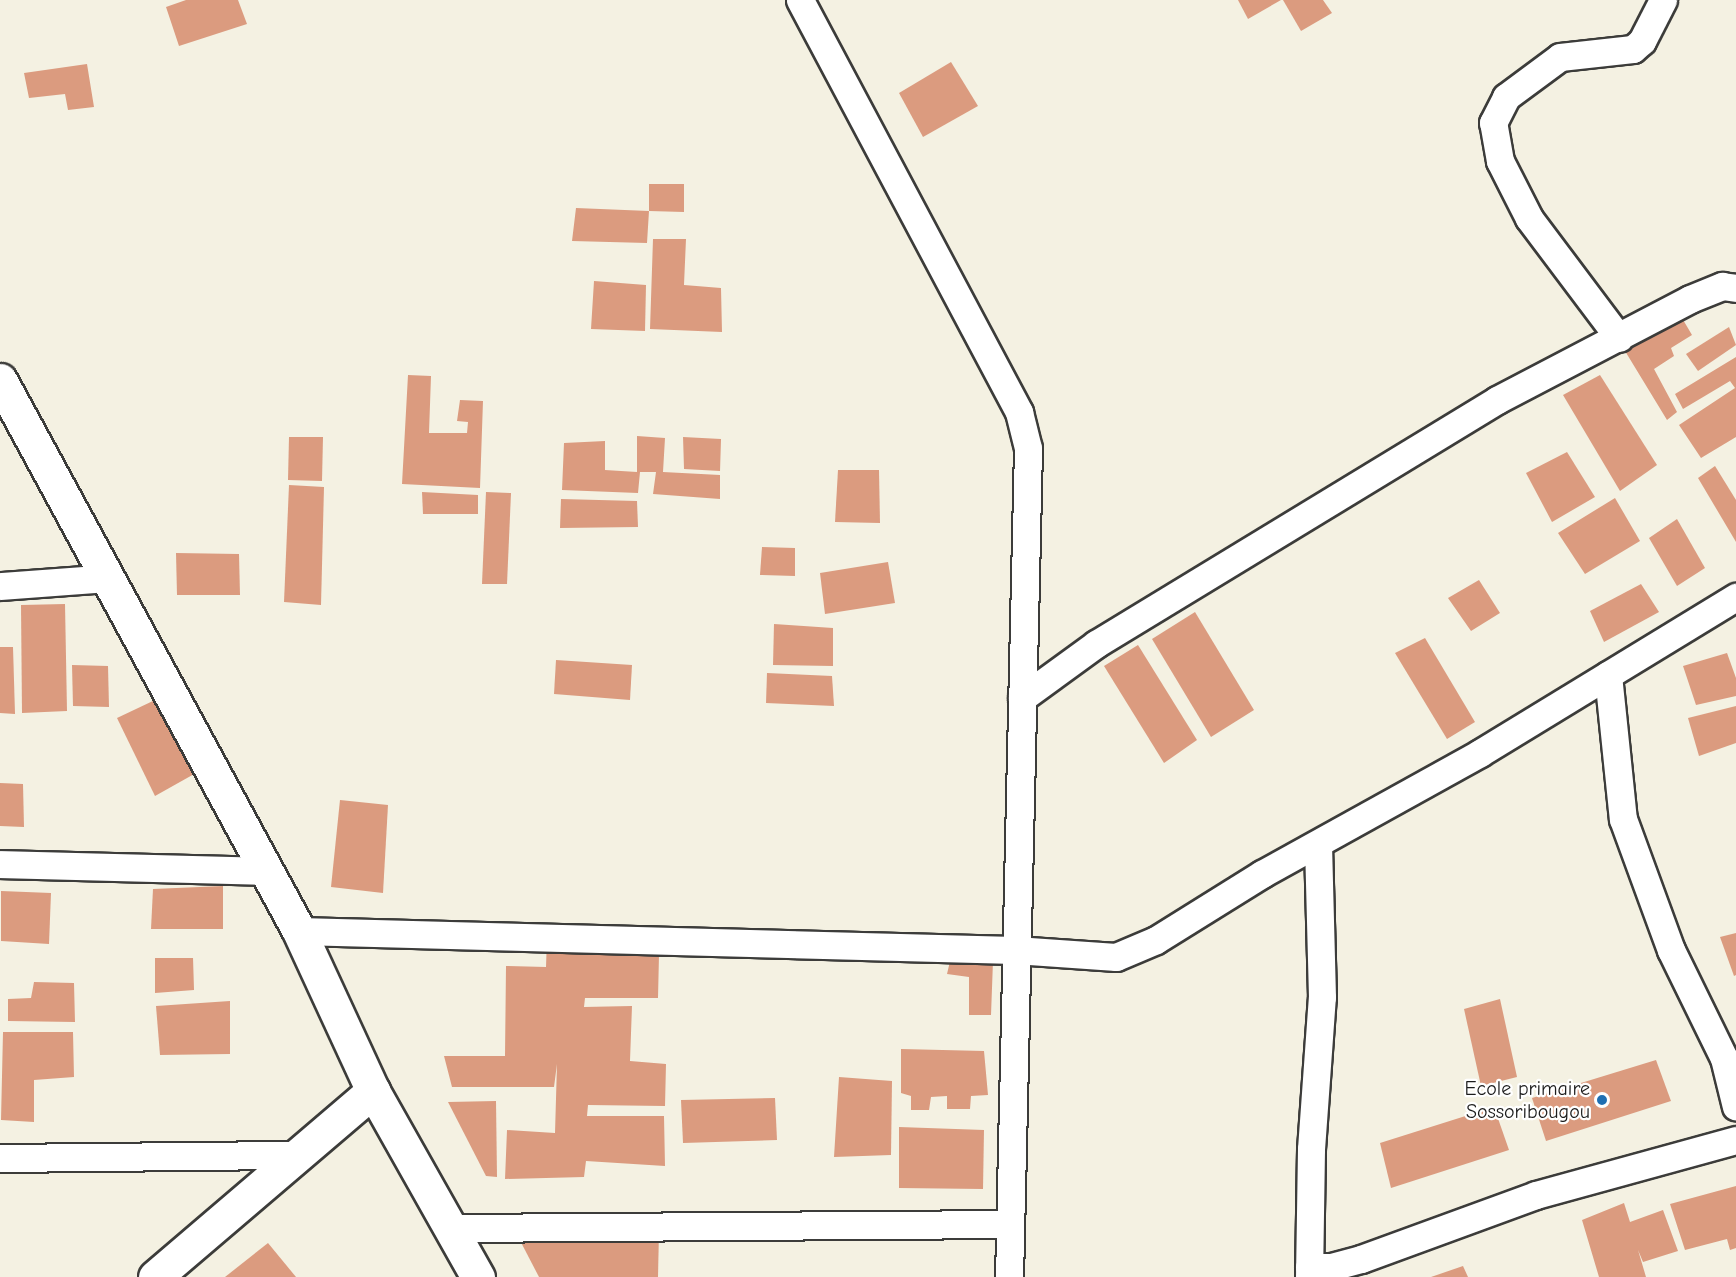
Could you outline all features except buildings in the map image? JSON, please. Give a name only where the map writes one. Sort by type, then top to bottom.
[{"type":"street","points":[[800,0],[1019,412],[1028,448],[1009,1277]]},
{"type":"street","points":[[1618,338],[1529,218],[1500,161],[1493,123],[1506,97],[1560,57],[1633,49],[1642,41],[1664,0]]},
{"type":"street","points":[[1022,698],[1096,644],[1497,400],[1690,299],[1722,286],[1736,288]]},
{"type":"street","points":[[0,380],[299,931],[373,1090],[453,1228],[478,1277]]},
{"type":"street","points":[[0,586],[108,578]]},
{"type":"street","points":[[299,931],[1015,950],[1089,958],[1116,957],[1136,951],[1318,844],[1480,753],[1736,597]]},
{"type":"street","points":[[1608,675],[1623,819],[1671,950],[1724,1058],[1736,1107]]},
{"type":"street","points":[[1318,844],[1322,997],[1311,1149],[1309,1272],[1361,1259],[1536,1195],[1736,1140]]},
{"type":"street","points":[[0,864],[266,871]]},
{"type":"street","points":[[155,1277],[294,1155],[373,1090]]},
{"type":"street","points":[[0,1158],[294,1155]]},
{"type":"street","points":[[453,1228],[1010,1224]]},
{"type":"place","name":"Ecole primaire Sossoribougou","points":[[1602,1100]]}]
